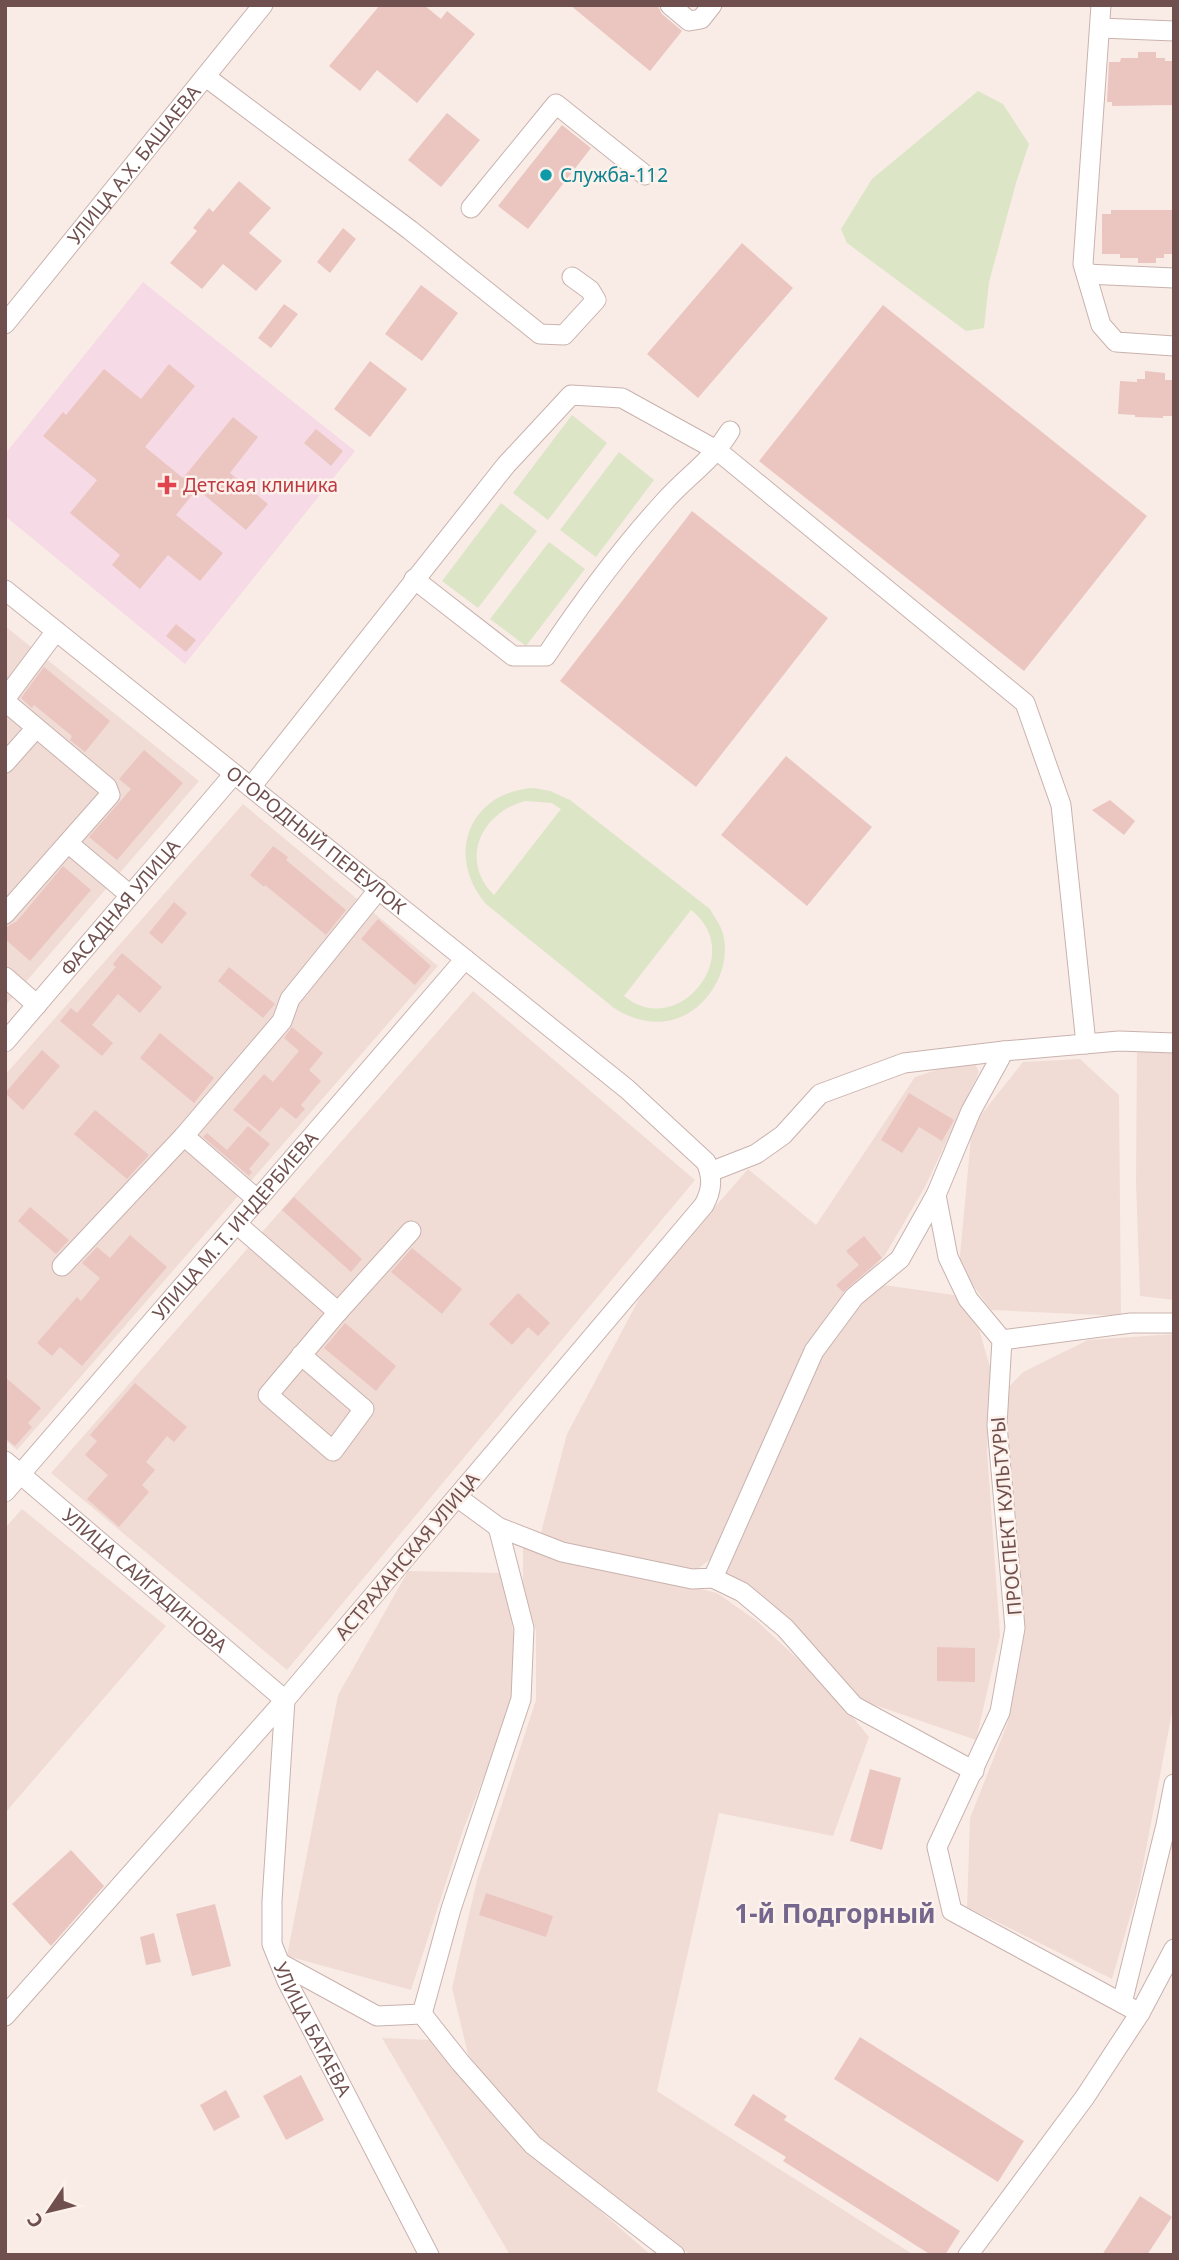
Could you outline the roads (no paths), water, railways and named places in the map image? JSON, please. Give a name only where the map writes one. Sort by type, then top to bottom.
[{"type":"street","name":"УЛИЦА А.Х. БАШАЕВА","points":[[5,324],[264,5]]},
{"type":"street","points":[[670,5],[690,21],[701,19],[712,5]]},
{"type":"street","points":[[1101,5],[1083,264],[1101,325],[1116,342],[1174,346]]},
{"type":"street","points":[[1101,29],[1174,31]]},
{"type":"street","points":[[206,77],[410,230],[540,334],[564,335],[596,300],[590,290],[572,277]]},
{"type":"street","points":[[471,208],[555,104],[645,175]]},
{"type":"street","points":[[1086,274],[1174,278]]},
{"type":"street","points":[[250,787],[506,465],[571,395],[622,398],[718,451],[1025,703],[1061,806],[1086,1044]]},
{"type":"street","points":[[415,579],[513,656],[546,656],[589,591],[664,501],[718,451],[730,431]]},
{"type":"street","name":"ОГОРОДНЫЙ ПЕРЕУЛОК","points":[[5,590],[627,1089],[706,1162],[710,1172]]},
{"type":"street","points":[[5,914],[108,799],[109,791],[9,706],[6,698],[57,631]]},
{"type":"street","points":[[5,763],[36,728]]},
{"type":"street","name":"ФАСАДНАЯ УЛИЦА","points":[[5,1042],[234,774]]},
{"type":"street","points":[[68,843],[130,895]]},
{"type":"street","points":[[62,1266],[184,1136],[282,1021],[290,999],[379,889]]},
{"type":"street","name":"УЛИЦА М. Т. ИНДЕРБИЕВА","points":[[5,1492],[465,959]]},
{"type":"street","points":[[5,977],[37,1005]]},
{"type":"street","points":[[710,1172],[756,1154],[774,1142],[820,1094],[905,1063],[1119,1041],[1174,1043]]},
{"type":"street","points":[[713,1578],[814,1351],[854,1297],[900,1259],[936,1195],[971,1111],[1004,1051]]},
{"type":"street","points":[[184,1136],[258,1199]]},
{"type":"street","name":"АСТРАХАНСКАЯ УЛИЦА","points":[[5,2016],[285,1700],[704,1205],[709,1194],[710,1172]]},
{"type":"street","points":[[936,1195],[948,1257],[968,1299],[1002,1340],[1131,1323],[1174,1323]]},
{"type":"street","points":[[237,1224],[338,1312]]},
{"type":"street","points":[[301,1355],[364,1409],[333,1451],[268,1395],[301,1355],[338,1312],[411,1231]]},
{"type":"street","name":"ПРОСПЕКТ КУЛЬТУРЫ","points":[[1002,1340],[997,1424],[1015,1628],[1000,1712],[937,1847],[952,1911],[1140,2013]]},
{"type":"street","name":"УЛИЦА САЙГАДИНОВА","points":[[5,1461],[285,1700]]},
{"type":"street","points":[[457,1497],[498,1527],[562,1552],[692,1579],[713,1578],[741,1592],[785,1628],[854,1706],[974,1771]]},
{"type":"street","points":[[422,2014],[451,1909],[521,1699],[524,1628],[498,1527]]},
{"type":"street","name":"УЛИЦА БАТАЕВА","points":[[285,1700],[271,1901],[272,1944],[287,1981],[429,2255]]},
{"type":"street","points":[[1122,2003],[1174,1784]]},
{"type":"street","points":[[968,2255],[1085,2097],[1140,2013],[1174,1949]]},
{"type":"street","points":[[280,1963],[377,2016],[422,2014]]},
{"type":"street","points":[[422,2014],[533,2145],[675,2255]]},
{"type":"place","name":"Служба-112","points":[[546,175]]},
{"type":"place","name":"Детская клиника","points":[[167,485]]},
{"type":"district","name":"1-й Подгорный","points":[[835,1913]]}]
